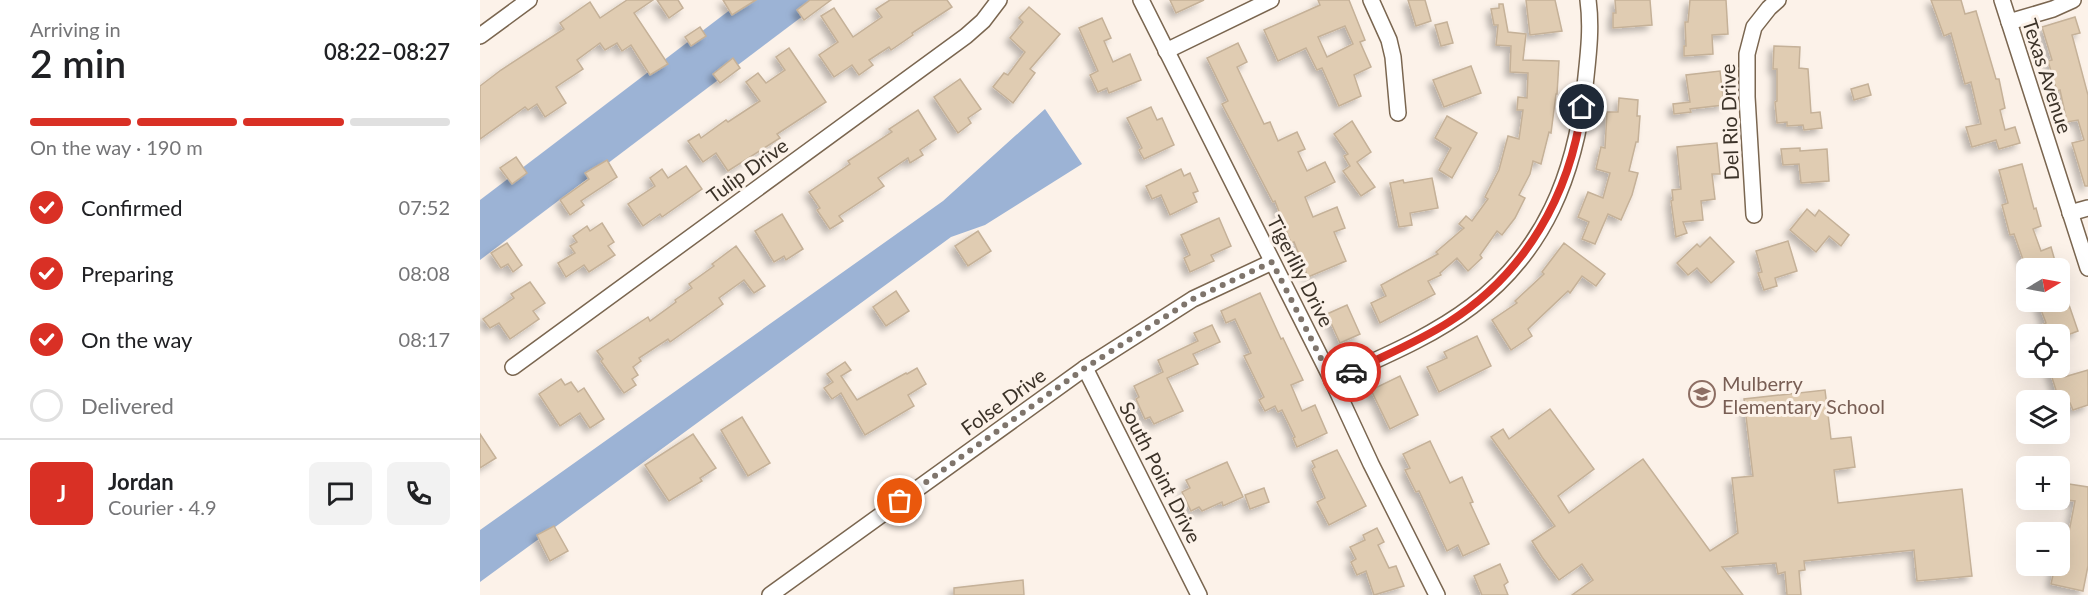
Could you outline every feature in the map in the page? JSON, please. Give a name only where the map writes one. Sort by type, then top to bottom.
[{"type":"street","points":[[480,36],[529,0]]},
{"type":"street","name":"Tulip Drive","points":[[513,367],[966,36],[983,21],[999,0]]},
{"type":"street","name":"Tigerlily Drive","points":[[1141,0],[1437,595]]},
{"type":"street","points":[[1166,51],[1271,0]]},
{"type":"street","points":[[1371,0],[1389,40],[1393,57],[1398,113]]},
{"type":"street","points":[[1332,380],[1422,337],[1457,316],[1496,285],[1535,238],[1563,184],[1580,126],[1590,46],[1588,0]]},
{"type":"street","name":"Del Rio Drive","points":[[1754,215],[1747,97],[1747,54],[1754,27],[1778,0]]},
{"type":"street","name":"Texas Avenue","points":[[2002,0],[2088,268]]},
{"type":"street","points":[[2009,22],[2053,9],[2073,0]]},
{"type":"street","points":[[2070,213],[2088,208]]},
{"type":"street","name":"Folse Drive","points":[[771,595],[1085,368],[1193,299],[1272,262]]},
{"type":"street","name":"South Point Drive","points":[[1085,368],[1199,595]]},
{"type":"water","points":[[743,0],[824,0],[480,260],[480,200]]},
{"type":"water","points":[[1045,109],[1082,164],[985,225],[951,237],[480,582],[480,530],[943,201]]},
{"type":"building","points":[[627,0],[653,0],[634,13],[668,64],[650,75],[631,45],[622,51],[617,43],[605,50],[600,43],[577,60],[583,69],[556,87],[566,103],[545,117],[537,104],[528,110],[525,107],[480,139],[480,86],[564,29],[560,23],[590,2],[600,18]]},
{"type":"building","points":[[657,0],[678,0],[683,8],[669,18]]},
{"type":"building","points":[[723,0],[756,0],[732,15]]},
{"type":"building","points":[[810,0],[831,0],[804,20],[797,10]]},
{"type":"building","points":[[890,0],[947,0],[952,7],[891,50],[889,47],[869,60],[873,65],[859,75],[852,65],[834,77],[819,55],[838,42],[821,16],[834,8],[853,37],[882,17],[876,9]]},
{"type":"building","points":[[1170,0],[1204,0],[1176,13]]},
{"type":"building","points":[[1318,0],[1349,0],[1365,40],[1360,42],[1371,67],[1354,75],[1361,96],[1339,106],[1322,68],[1317,70],[1306,48],[1278,61],[1264,30],[1320,5]],"holes":[[[1345,26],[1353,44],[1327,57],[1318,37]]]},
{"type":"building","points":[[1408,0],[1425,0],[1431,21],[1416,26]]},
{"type":"building","points":[[1526,0],[1555,0],[1562,31],[1530,35]]},
{"type":"building","points":[[1615,0],[1650,0],[1652,25],[1613,28],[1613,13],[1616,13]]},
{"type":"building","points":[[1690,0],[1726,0],[1728,34],[1712,35],[1713,54],[1684,56],[1685,22],[1688,22]]},
{"type":"building","points":[[1931,0],[1961,0],[1965,14],[1976,11],[1996,79],[1999,79],[2005,108],[2000,110],[2005,130],[2015,127],[2020,143],[1999,149],[1996,140],[1972,147],[1966,127],[1981,124],[1971,82],[1965,84],[1951,33],[1944,36]]},
{"type":"building","points":[[1499,4],[1503,4],[1508,32],[1526,34],[1523,60],[1559,61],[1551,133],[1549,132],[1541,164],[1533,161],[1530,174],[1519,195],[1525,198],[1515,218],[1502,235],[1497,231],[1480,255],[1482,258],[1468,271],[1457,258],[1440,273],[1441,275],[1428,281],[1435,294],[1380,323],[1371,303],[1386,296],[1381,285],[1438,254],[1436,252],[1464,228],[1459,224],[1466,216],[1472,221],[1488,199],[1485,197],[1499,170],[1508,136],[1519,139],[1523,110],[1517,110],[1518,97],[1527,98],[1528,73],[1510,72],[1511,46],[1496,45],[1498,25],[1494,25],[1491,9],[1499,8]]},
{"type":"building","points":[[1029,7],[1060,34],[1030,69],[1035,73],[1013,103],[993,87],[1004,73],[1008,75],[1025,52],[1010,38],[1023,22],[1019,18]]},
{"type":"building","points":[[2075,17],[2080,33],[2072,35],[2088,95],[2088,186],[2085,186],[2072,143],[2084,140],[2078,120],[2067,122],[2060,90],[2057,91],[2048,61],[2052,60],[2042,27]]},
{"type":"building","points":[[1102,18],[1111,38],[1104,41],[1113,62],[1130,54],[1141,80],[1109,93],[1107,88],[1098,92],[1090,75],[1098,71],[1079,28]]},
{"type":"building","points":[[1447,22],[1453,43],[1441,46],[1435,25]]},
{"type":"building","points":[[700,27],[706,36],[691,46],[685,37]]},
{"type":"building","points":[[1238,43],[1247,62],[1237,67],[1264,124],[1270,122],[1278,141],[1297,132],[1305,149],[1298,152],[1307,171],[1325,162],[1335,182],[1305,197],[1313,217],[1337,207],[1345,228],[1334,232],[1346,261],[1308,277],[1294,242],[1291,243],[1275,201],[1273,202],[1222,104],[1228,101],[1207,58]]},
{"type":"building","points":[[1774,46],[1800,47],[1799,68],[1808,69],[1811,113],[1820,112],[1822,128],[1804,130],[1803,125],[1787,126],[1787,122],[1777,123],[1775,102],[1777,101],[1777,69],[1773,69]]},
{"type":"building","points":[[789,48],[826,102],[777,134],[780,138],[728,171],[716,153],[703,162],[688,141],[699,134],[701,138],[726,120],[728,122],[760,101],[746,82],[758,73],[766,83],[785,70],[776,57]]},
{"type":"building","points":[[733,58],[740,68],[720,83],[713,74]]},
{"type":"building","points":[[1471,66],[1481,93],[1444,107],[1433,80]]},
{"type":"building","points":[[1720,71],[1724,105],[1690,109],[1691,112],[1674,114],[1673,104],[1690,102],[1686,75]]},
{"type":"building","points":[[960,79],[981,109],[968,118],[971,123],[958,133],[934,97]]},
{"type":"building","points":[[1868,84],[1871,95],[1854,100],[1851,89]]},
{"type":"building","points":[[1619,98],[1638,100],[1637,116],[1640,116],[1638,142],[1636,142],[1629,171],[1638,173],[1632,195],[1621,220],[1608,214],[1595,244],[1582,239],[1589,222],[1578,217],[1588,192],[1603,198],[1610,173],[1596,169],[1601,147],[1605,148],[1607,112],[1618,112]]},
{"type":"building","points":[[1151,107],[1157,120],[1162,118],[1174,145],[1144,159],[1139,150],[1142,148],[1127,118]]},
{"type":"building","points":[[918,110],[936,139],[920,150],[923,155],[910,163],[908,158],[878,178],[884,186],[839,216],[843,221],[830,229],[817,210],[820,208],[809,192],[850,164],[848,161],[892,132],[889,129]]},
{"type":"building","points":[[1447,116],[1477,133],[1452,178],[1439,170],[1451,148],[1435,138]]},
{"type":"building","points":[[1352,121],[1371,152],[1357,162],[1375,187],[1361,196],[1343,171],[1350,166],[1344,156],[1348,154],[1334,134]]},
{"type":"building","points":[[1717,143],[1720,174],[1712,174],[1715,199],[1701,201],[1703,220],[1683,222],[1687,233],[1676,237],[1671,201],[1673,200],[1672,190],[1681,189],[1677,147]]},
{"type":"building","points":[[1800,148],[1800,151],[1827,149],[1829,181],[1801,183],[1799,164],[1783,165],[1781,149]]},
{"type":"building","points":[[516,157],[527,173],[512,184],[500,168]]},
{"type":"building","points":[[607,160],[617,177],[581,201],[584,205],[570,215],[560,200],[589,179],[585,173]]},
{"type":"building","points":[[2022,164],[2041,226],[2033,229],[2041,251],[2051,247],[2054,258],[2022,258],[2014,234],[2010,235],[2002,205],[2008,203],[1999,170]]},
{"type":"building","points":[[686,166],[702,189],[662,217],[660,214],[643,226],[628,204],[655,186],[650,178],[662,169],[668,178]]},
{"type":"building","points":[[1181,169],[1184,176],[1190,173],[1198,191],[1193,193],[1197,202],[1170,215],[1161,195],[1152,199],[1146,186]]},
{"type":"building","points":[[1432,178],[1438,208],[1410,213],[1412,225],[1399,227],[1390,183]]},
{"type":"building","points":[[1807,209],[1815,216],[1819,210],[1849,235],[1841,246],[1829,236],[1816,252],[1790,230]]},
{"type":"building","points":[[782,214],[803,249],[786,260],[784,256],[774,262],[755,231]]},
{"type":"building","points":[[1219,218],[1231,246],[1211,255],[1214,261],[1190,272],[1184,258],[1190,255],[1181,235]]},
{"type":"building","points":[[602,223],[614,242],[608,246],[615,255],[589,272],[584,265],[566,277],[558,263],[575,253],[570,246],[577,242],[573,236],[587,226],[590,231]]},
{"type":"building","points":[[978,231],[991,251],[968,266],[955,246]]},
{"type":"building","points":[[1710,237],[1734,262],[1711,283],[1697,268],[1688,275],[1677,263],[1697,244],[1700,247]]},
{"type":"building","points":[[1788,241],[1797,271],[1775,278],[1777,286],[1764,290],[1758,273],[1762,272],[1756,251]]},
{"type":"building","points":[[507,243],[522,265],[513,272],[508,264],[501,268],[491,253]]},
{"type":"building","points":[[1564,243],[1605,274],[1596,286],[1582,276],[1570,293],[1568,291],[1528,329],[1532,336],[1511,350],[1492,320],[1517,303],[1515,301],[1544,274],[1542,272]]},
{"type":"building","points":[[736,246],[765,286],[754,293],[744,280],[719,298],[723,304],[670,342],[668,339],[639,358],[641,361],[633,367],[638,375],[632,379],[636,385],[624,393],[601,361],[603,359],[597,351],[648,317],[650,321],[676,302],[675,300],[692,288],[689,284]]},
{"type":"building","points":[[530,282],[545,303],[533,311],[539,319],[510,339],[499,323],[490,328],[483,319],[514,298],[511,294]]},
{"type":"building","points":[[896,291],[909,311],[886,326],[873,307]]},
{"type":"building","points":[[1260,293],[1303,380],[1291,385],[1302,411],[1315,405],[1327,433],[1297,447],[1293,438],[1295,437],[1282,410],[1278,412],[1275,406],[1265,411],[1259,400],[1264,397],[1244,356],[1251,353],[1235,319],[1226,323],[1221,311]]},
{"type":"building","points":[[1347,305],[1360,334],[1340,343],[1327,314]]},
{"type":"building","points":[[2070,308],[2078,331],[2070,334],[2070,324],[2044,324],[2046,323],[2042,312],[2070,312]]},
{"type":"building","points":[[1212,325],[1220,342],[1193,354],[1198,364],[1167,378],[1183,411],[1154,424],[1150,417],[1145,419],[1136,399],[1139,397],[1134,386],[1163,372],[1158,360],[1198,341],[1194,333]]},
{"type":"building","points":[[1477,336],[1491,366],[1439,392],[1427,367],[1447,358],[1444,352]]},
{"type":"building","points":[[845,362],[851,370],[841,376],[857,400],[917,368],[926,384],[908,395],[914,406],[865,435],[841,393],[832,399],[824,388],[833,382],[827,374]]},
{"type":"building","points":[[2088,370],[2088,405],[2073,410],[2070,403],[2070,390],[2056,390],[2052,378],[2070,378],[2070,375]]},
{"type":"building","points":[[1400,376],[1418,415],[1390,429],[1371,390]]},
{"type":"building","points":[[561,379],[565,385],[571,382],[578,392],[584,388],[604,419],[590,428],[580,413],[560,426],[539,394]]},
{"type":"building","points":[[1825,390],[1831,439],[1851,437],[1855,467],[1834,470],[1838,503],[1962,489],[1972,576],[1917,581],[1914,550],[1804,561],[1805,570],[1799,571],[1801,595],[1787,595],[1785,572],[1778,574],[1776,563],[1722,567],[1743,595],[1572,595],[1593,580],[1582,564],[1559,580],[1542,557],[1532,541],[1555,526],[1491,437],[1503,429],[1509,439],[1550,409],[1594,469],[1558,496],[1569,513],[1643,459],[1710,551],[1738,533],[1732,478],[1753,476],[1744,399]]},
{"type":"building","points":[[742,417],[770,463],[748,476],[721,430]]},
{"type":"building","points":[[480,434],[496,458],[480,468]]},
{"type":"building","points":[[693,434],[716,468],[700,478],[702,481],[669,501],[645,465]]},
{"type":"building","points":[[1430,441],[1450,483],[1462,477],[1473,502],[1470,503],[1489,544],[1463,556],[1458,545],[1447,551],[1419,491],[1416,492],[1405,470],[1410,468],[1403,454]]},
{"type":"building","points":[[1337,450],[1366,506],[1329,525],[1317,502],[1325,498],[1312,469],[1315,467],[1312,461]]},
{"type":"building","points":[[1227,462],[1243,497],[1223,506],[1222,502],[1202,511],[1199,507],[1191,511],[1182,492],[1190,488],[1186,480]]},
{"type":"building","points":[[2070,484],[2088,487],[2088,566],[2083,591],[2051,584],[2053,576],[2070,576],[2070,527],[2075,501],[2070,500]]},
{"type":"building","points":[[1264,488],[1269,502],[1250,509],[1245,495]]},
{"type":"building","points":[[554,526],[568,551],[550,561],[537,535]]},
{"type":"building","points":[[1377,528],[1384,542],[1378,545],[1389,568],[1396,566],[1404,586],[1374,595],[1366,571],[1357,575],[1351,562],[1356,559],[1350,547],[1365,540],[1363,535]]},
{"type":"building","points":[[1500,564],[1508,582],[1504,585],[1508,595],[1482,595],[1474,576]]},
{"type":"building","points":[[1023,580],[1024,595],[954,595],[954,588]]},
{"type":"way so far","points":[[900,501],[1085,368],[1193,299],[1272,262],[1332,380],[1351,372]]},
{"type":"place","name":"Mulberry Elementary School","points":[[1702,394]]},
{"type":"route","points":[[1351,372],[1449,322],[1485,295],[1517,262],[1548,216],[1563,184],[1573,156],[1582,107]]}]
